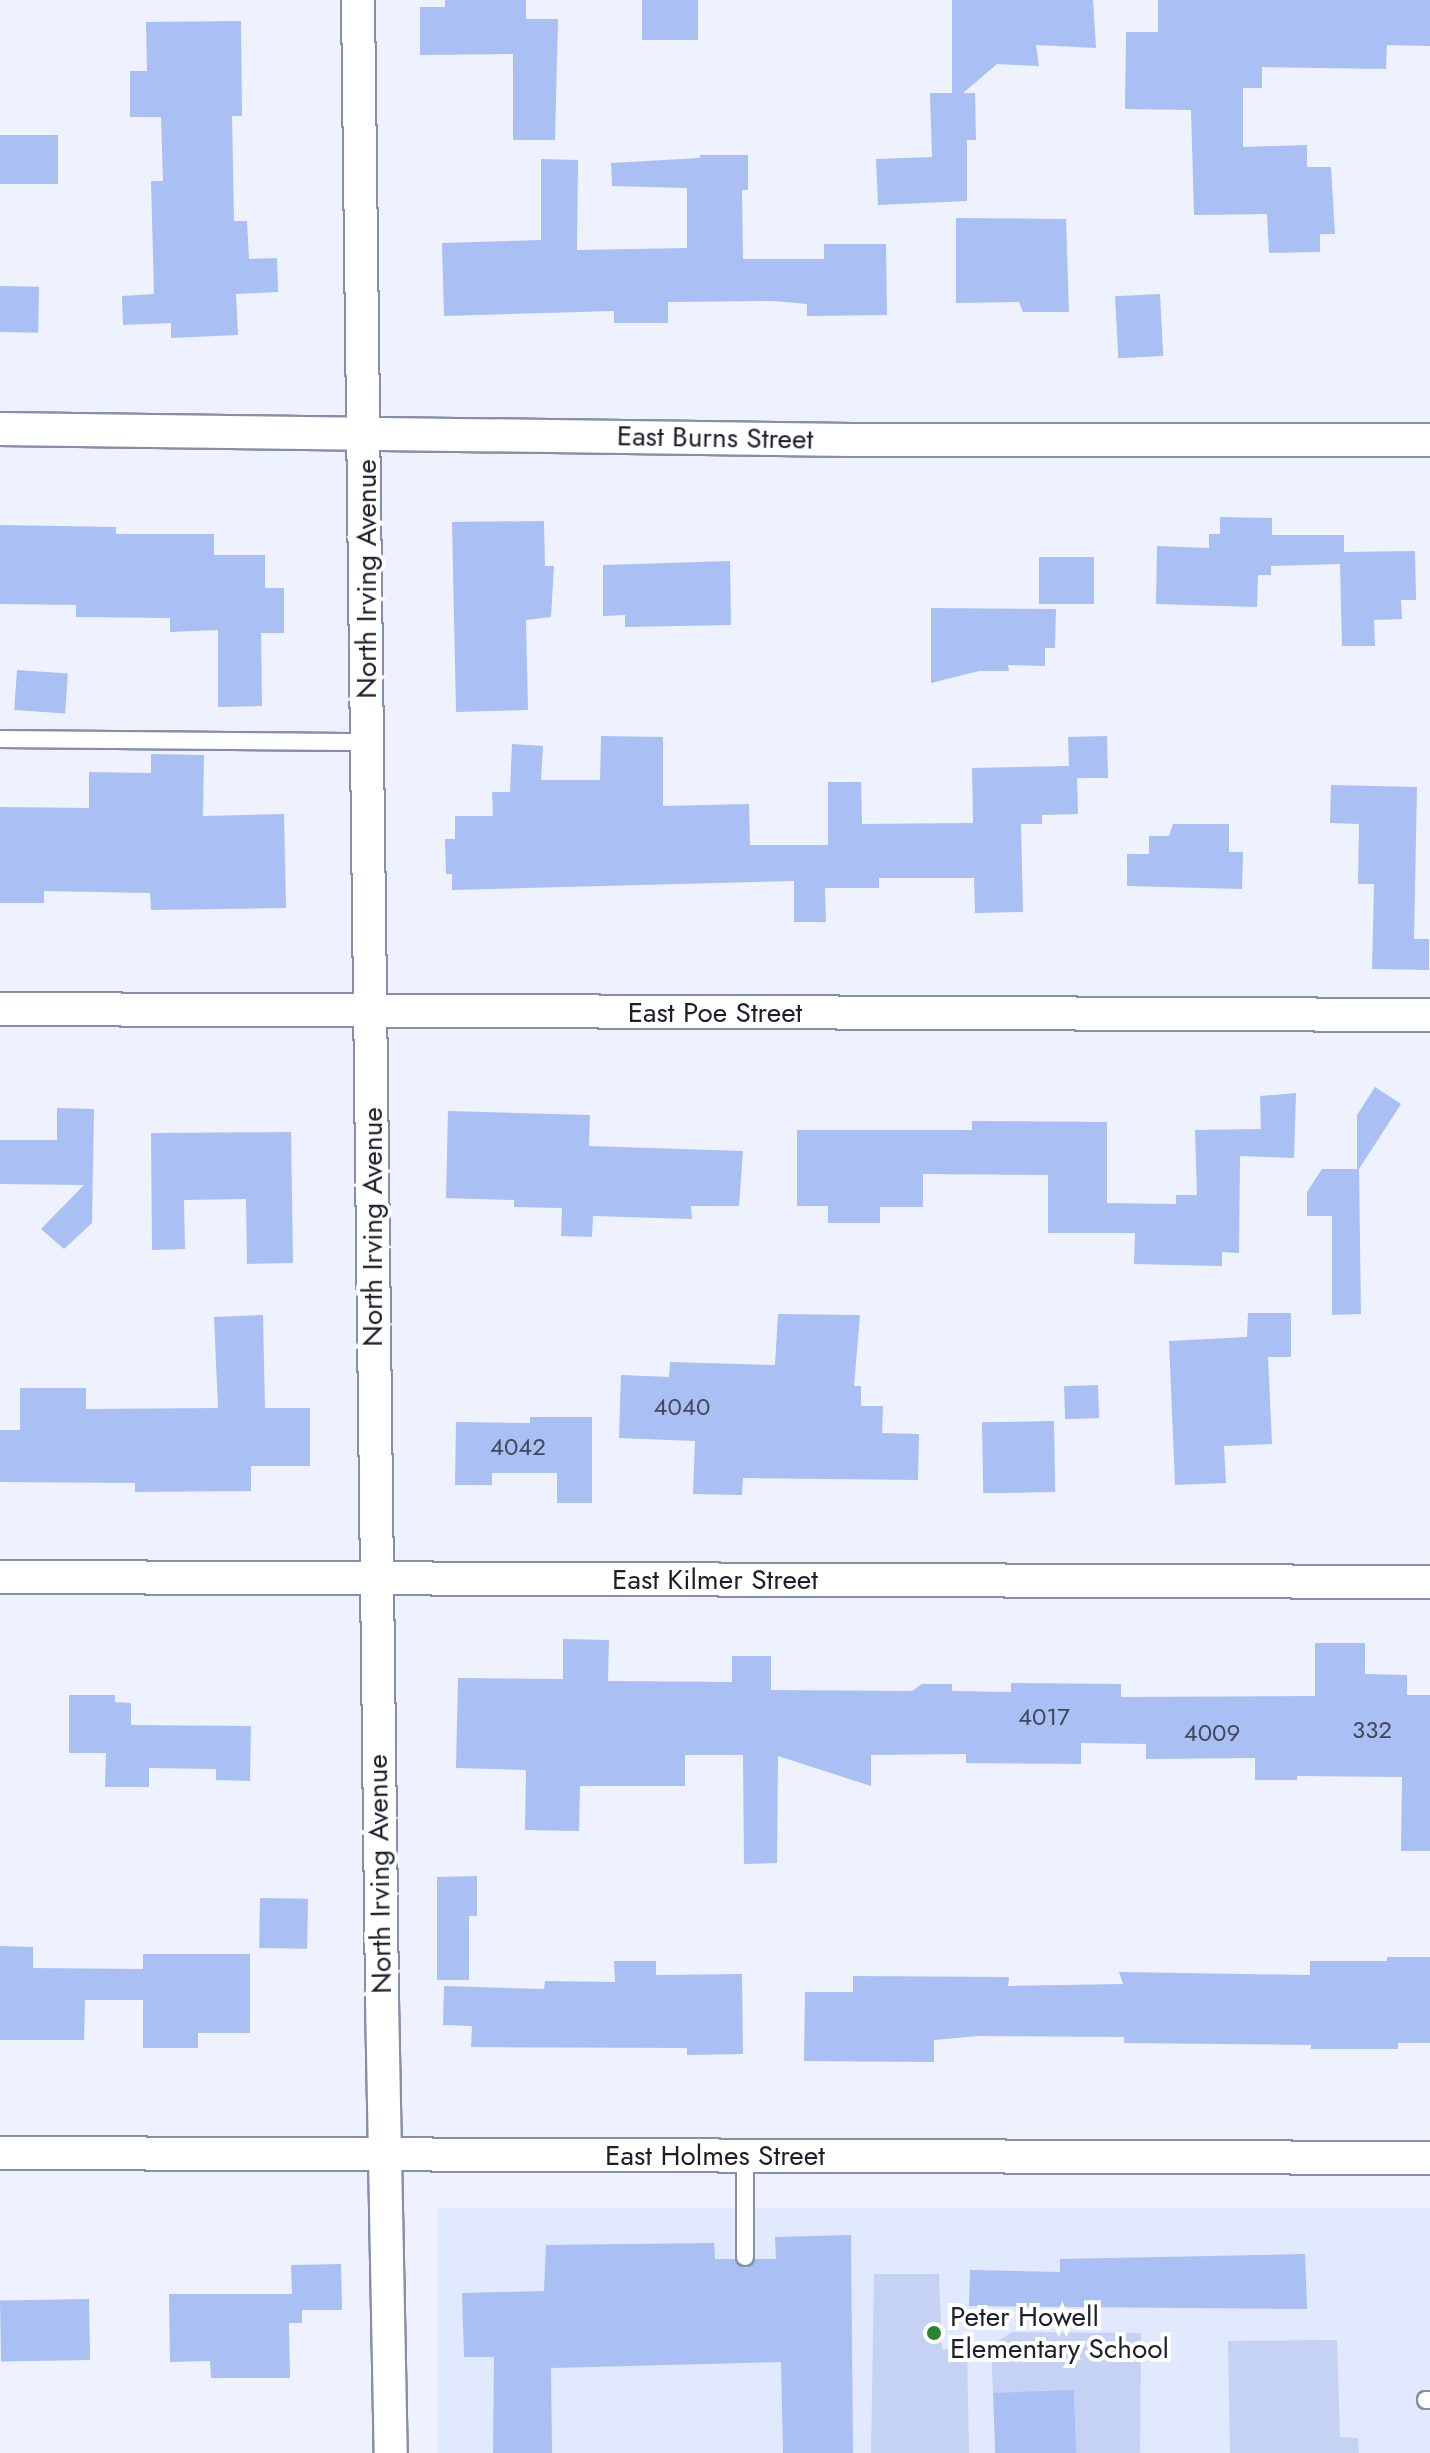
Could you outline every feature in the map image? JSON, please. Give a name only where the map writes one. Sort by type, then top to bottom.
[{"type":"street","name":"North Irving Avenue","points":[[358,0],[366,433],[376,1579],[391,2453]]},
{"type":"street","name":"East Burns Street","points":[[0,429],[852,440],[1430,440]]},
{"type":"street","name":"East Poe Street","points":[[0,1009],[1430,1015]]},
{"type":"street","name":"East Kilmer Street","points":[[0,1577],[1430,1582]]},
{"type":"street","name":"East Holmes Street","points":[[0,2153],[1430,2158]]},
{"type":"lane","points":[[0,739],[368,742]]},
{"type":"lane","points":[[745,2156],[745,2257]]},
{"type":"shaded area","name":"Peter Howell Elementary School","points":[[437,2208],[1430,2208],[1430,2453],[437,2453]]},
{"type":"shaded area","points":[[874,2274],[939,2274],[942,2349],[967,2349],[969,2453],[871,2453]]},
{"type":"shaded area","points":[[1012,2332],[1141,2333],[1140,2453],[1076,2453],[1074,2391],[993,2393],[991,2346]]},
{"type":"shaded area","points":[[1337,2340],[1340,2437],[1358,2438],[1359,2453],[1230,2453],[1228,2341]]},
{"type":"building","points":[[445,0],[526,0],[526,19],[558,19],[555,140],[513,140],[513,54],[420,55],[420,7],[445,7]]},
{"type":"building","points":[[642,0],[698,0],[698,40],[642,40]]},
{"type":"building","points":[[952,0],[1093,0],[1096,48],[1036,45],[1039,66],[997,64],[963,93],[975,93],[976,140],[967,140],[967,201],[878,205],[876,159],[932,157],[930,93],[952,93]]},
{"type":"building","points":[[1158,0],[1430,0],[1430,46],[1387,45],[1386,69],[1262,67],[1262,88],[1243,88],[1243,147],[1307,145],[1307,167],[1331,167],[1335,234],[1320,234],[1320,252],[1269,253],[1267,214],[1194,215],[1191,110],[1125,109],[1126,32],[1158,32]]},
{"type":"building","points":[[241,21],[242,116],[232,116],[234,221],[247,221],[249,259],[277,258],[278,292],[236,294],[238,335],[171,338],[171,323],[123,325],[122,296],[154,294],[151,181],[163,181],[161,117],[130,117],[130,71],[147,71],[146,22]]},
{"type":"building","points":[[0,135],[58,135],[58,184],[0,184]]},
{"type":"building","points":[[700,155],[748,155],[748,190],[742,190],[743,259],[824,259],[824,244],[886,244],[887,315],[807,316],[807,304],[775,301],[668,302],[668,323],[614,323],[614,311],[444,316],[442,243],[541,240],[541,159],[578,160],[577,250],[687,248],[687,188],[612,186],[611,163],[700,158]]},
{"type":"building","points":[[956,218],[1066,219],[1069,312],[1023,312],[1019,302],[956,303]]},
{"type":"building","points":[[0,286],[39,287],[38,333],[0,332]]},
{"type":"building","points":[[1160,294],[1163,356],[1118,358],[1115,296]]},
{"type":"building","points":[[1220,517],[1272,518],[1272,535],[1344,535],[1344,552],[1415,551],[1416,600],[1401,600],[1402,619],[1374,620],[1375,646],[1342,646],[1340,564],[1271,566],[1271,575],[1258,575],[1257,607],[1156,604],[1157,546],[1209,548],[1209,534],[1220,534]]},
{"type":"building","points":[[544,521],[545,566],[554,566],[551,617],[526,620],[528,710],[456,712],[452,522]]},
{"type":"building","points":[[0,525],[116,527],[116,534],[214,534],[214,555],[265,555],[265,588],[284,588],[284,633],[261,633],[262,706],[218,707],[218,630],[170,632],[170,618],[76,617],[76,605],[0,604]]},
{"type":"building","points":[[1039,557],[1094,557],[1094,604],[1039,604]]},
{"type":"building","points":[[730,561],[731,625],[625,627],[625,615],[603,616],[603,565]]},
{"type":"building","points":[[931,608],[1056,609],[1055,648],[1045,648],[1045,666],[1008,665],[1009,671],[979,671],[931,683]]},
{"type":"building","points":[[17,670],[68,674],[65,713],[14,710]]},
{"type":"building","points":[[601,736],[663,737],[663,806],[749,804],[750,845],[828,845],[828,782],[861,782],[862,824],[973,823],[972,768],[1069,766],[1068,737],[1107,736],[1108,778],[1077,778],[1078,814],[1042,815],[1042,824],[1021,824],[1023,912],[975,913],[974,878],[879,878],[879,888],[825,888],[826,922],[794,922],[794,881],[452,890],[452,874],[446,874],[445,839],[455,839],[455,816],[493,816],[492,792],[510,792],[512,744],[543,746],[541,780],[600,780]]},
{"type":"building","points":[[151,754],[204,755],[203,816],[284,814],[286,908],[151,910],[150,893],[44,891],[44,903],[0,903],[0,807],[89,808],[89,772],[151,773]]},
{"type":"building","points":[[1331,785],[1417,787],[1414,939],[1429,939],[1429,970],[1372,969],[1374,884],[1358,884],[1359,824],[1330,823]]},
{"type":"building","points":[[1173,824],[1229,824],[1229,852],[1243,852],[1242,889],[1127,886],[1127,854],[1149,854],[1149,836],[1169,836]]},
{"type":"building","points":[[1375,1087],[1401,1104],[1359,1169],[1361,1314],[1332,1315],[1332,1216],[1307,1216],[1307,1192],[1322,1169],[1357,1169],[1357,1115]]},
{"type":"building","points":[[1296,1093],[1294,1158],[1240,1156],[1239,1253],[1222,1252],[1222,1266],[1134,1264],[1135,1233],[1048,1233],[1048,1175],[923,1174],[923,1207],[880,1207],[880,1223],[828,1223],[828,1206],[797,1206],[797,1130],[972,1130],[972,1121],[1107,1122],[1107,1203],[1176,1204],[1176,1195],[1197,1195],[1195,1130],[1261,1129],[1260,1096]]},
{"type":"building","points":[[57,1108],[94,1109],[92,1223],[64,1249],[41,1229],[84,1185],[0,1184],[0,1140],[57,1140]]},
{"type":"building","points":[[448,1111],[590,1115],[589,1146],[743,1151],[739,1206],[691,1206],[692,1219],[593,1216],[592,1237],[561,1236],[562,1208],[514,1207],[514,1200],[446,1198]]},
{"type":"building","points":[[291,1132],[293,1263],[247,1264],[246,1199],[184,1200],[185,1249],[152,1250],[151,1133]]},
{"type":"building","points":[[1248,1313],[1291,1313],[1291,1357],[1268,1357],[1272,1444],[1224,1446],[1226,1483],[1175,1485],[1169,1341],[1247,1337]]},
{"type":"building","points":[[778,1314],[860,1315],[854,1386],[861,1386],[861,1406],[883,1406],[882,1433],[919,1434],[918,1480],[743,1478],[742,1495],[693,1494],[695,1441],[619,1438],[621,1375],[669,1377],[670,1362],[775,1365]]},
{"type":"building","points":[[263,1315],[265,1408],[310,1408],[310,1466],[251,1466],[251,1491],[135,1492],[135,1483],[0,1482],[0,1430],[20,1430],[20,1388],[86,1388],[86,1409],[218,1408],[214,1317]]},
{"type":"building","points":[[1098,1385],[1099,1418],[1065,1419],[1064,1386]]},
{"type":"building","points":[[530,1417],[592,1417],[592,1503],[557,1503],[557,1473],[492,1473],[492,1485],[455,1485],[456,1422],[530,1423]]},
{"type":"building","points":[[1054,1421],[1055,1492],[983,1493],[982,1422]]},
{"type":"building","points":[[563,1639],[609,1640],[608,1681],[732,1682],[732,1656],[771,1656],[771,1690],[912,1691],[922,1684],[952,1684],[952,1691],[1011,1692],[1011,1683],[1121,1684],[1121,1697],[1315,1696],[1315,1643],[1365,1643],[1365,1674],[1407,1675],[1407,1695],[1430,1695],[1430,1851],[1401,1851],[1402,1777],[1297,1776],[1297,1780],[1255,1780],[1255,1758],[1146,1759],[1146,1744],[1081,1743],[1081,1764],[966,1763],[966,1754],[871,1755],[871,1786],[778,1756],[777,1863],[744,1864],[743,1755],[685,1755],[685,1786],[580,1786],[579,1831],[525,1830],[526,1770],[456,1768],[458,1678],[563,1679]]},
{"type":"building","points":[[69,1695],[115,1695],[115,1702],[131,1703],[131,1725],[251,1726],[250,1781],[216,1780],[216,1769],[149,1768],[149,1787],[105,1787],[106,1753],[69,1753]]},
{"type":"building","points":[[477,1876],[477,1916],[469,1916],[469,1980],[437,1980],[437,1877]]},
{"type":"building","points":[[260,1898],[308,1899],[307,1949],[259,1948]]},
{"type":"building","points":[[0,1946],[33,1947],[33,1968],[143,1969],[143,1954],[250,1954],[250,2033],[198,2033],[198,2048],[143,2048],[143,2000],[85,2000],[84,2040],[0,2040]]},
{"type":"building","points":[[1387,1957],[1430,1957],[1430,2043],[1398,2043],[1398,2049],[1311,2049],[1311,2045],[1124,2043],[1124,2037],[979,2036],[934,2040],[934,2062],[804,2061],[805,1992],[853,1992],[853,1976],[1009,1977],[1008,1986],[1123,1984],[1119,1972],[1310,1975],[1310,1961],[1387,1961]]},
{"type":"building","points":[[614,1961],[656,1961],[656,1975],[742,1974],[743,2054],[687,2055],[687,2048],[471,2047],[472,2026],[443,2025],[444,1986],[544,1989],[545,1981],[615,1982]]},
{"type":"building","points":[[851,2235],[853,2453],[783,2453],[781,2362],[551,2368],[552,2453],[493,2453],[494,2357],[464,2357],[462,2293],[544,2291],[546,2245],[714,2243],[715,2259],[734,2259],[746,2268],[756,2259],[776,2259],[775,2237]]},
{"type":"building","points":[[1305,2254],[1307,2309],[969,2306],[970,2270],[1060,2272],[1060,2259]]},
{"type":"building","points":[[341,2264],[342,2310],[302,2310],[302,2323],[289,2323],[290,2378],[211,2378],[210,2361],[170,2362],[169,2294],[292,2294],[291,2265]]},
{"type":"building","points":[[89,2299],[90,2360],[1,2362],[0,2301]]},
{"type":"building","points":[[1074,2390],[1076,2453],[995,2453],[993,2393]]},
{"type":"place","name":"Peter Howell Elementary School","points":[[934,2333]]}]
